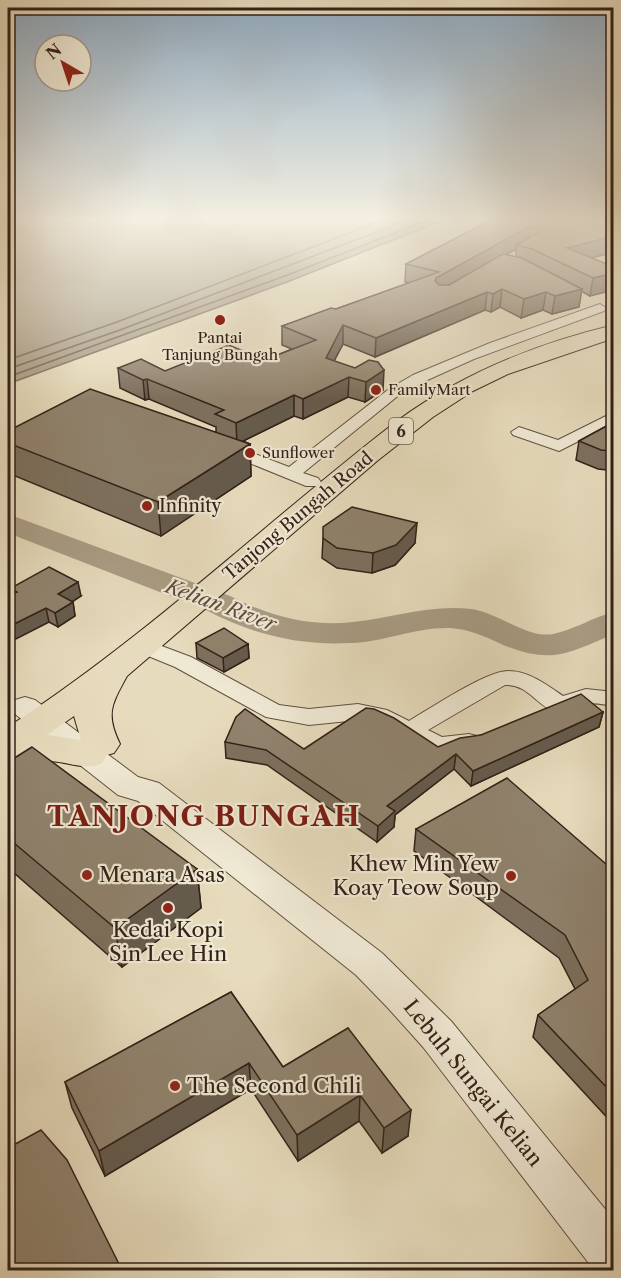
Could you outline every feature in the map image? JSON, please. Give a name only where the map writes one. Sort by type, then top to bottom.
[{"type":"main road","name":"Tanjong Bungah Road","points":[[208,579],[301,478],[451,381],[604,310]]},
{"type":"main road","name":"Tanjong Bungah Road","points":[[8,744],[35,711],[172,609],[449,395],[492,374],[614,331]]},
{"type":"main road","name":"Tanjong Bungah Road","points":[[35,711],[129,656],[172,609]]},
{"type":"main road","points":[[8,755],[38,747],[94,750],[91,717],[94,704],[129,656]]},
{"type":"street","points":[[519,432],[559,446],[614,417]]},
{"type":"street","points":[[214,443],[301,478]]},
{"type":"street","points":[[129,656],[183,662],[274,712],[309,717],[358,712],[379,715],[439,746],[471,742],[490,734]]},
{"type":"street","points":[[410,730],[509,676],[521,678],[550,708],[586,696],[614,699]]},
{"type":"street","name":"Lebuh Sungai Kelian","points":[[35,711],[94,750],[129,787],[148,791],[369,964],[437,1034],[614,1258]]},
{"type":"water","points":[[8,280],[293,280],[287,282],[8,384]]},
{"type":"building","points":[[418,280],[435,280],[439,285],[449,285],[458,280],[564,280],[582,289],[555,296],[546,292],[524,299],[502,289],[493,294],[487,292],[376,338],[343,325],[326,358],[355,368],[369,360],[378,362],[384,370],[366,382],[349,377],[303,399],[294,395],[236,423],[215,414],[224,410],[147,379],[143,380],[118,368],[141,359],[165,371],[229,345],[265,360],[316,340],[282,326],[331,308],[336,309]]},
{"type":"building","points":[[90,389],[250,444],[158,502],[8,443],[8,431]]},
{"type":"building","points":[[614,423],[614,450],[601,450],[579,441]]},
{"type":"building","points":[[352,507],[417,523],[396,545],[373,553],[337,548],[323,538],[323,527]]},
{"type":"building","points":[[49,567],[78,582],[58,594],[73,602],[55,613],[46,608],[8,627],[8,596],[17,592],[11,588]]},
{"type":"building","points":[[224,628],[248,644],[223,658],[196,643]]},
{"type":"building","points":[[581,694],[603,712],[473,771],[456,754],[387,806],[395,811],[378,826],[266,750],[225,742],[236,717],[245,709],[304,749],[366,708],[394,718],[438,747],[460,738],[481,735]]},
{"type":"building","name":"Menara Asas","points":[[32,747],[197,869],[115,928],[8,838],[8,762]]},
{"type":"building","points":[[507,778],[614,871],[614,1095],[538,1015],[588,980],[565,935],[416,829]]},
{"type":"building","points":[[231,992],[283,1067],[348,1028],[411,1110],[384,1128],[360,1095],[297,1135],[249,1063],[99,1151],[65,1082]]},
{"type":"building","points":[[41,1130],[67,1160],[122,1270],[8,1270],[8,1148]]},
{"type":"waterway","name":"Kelian River","points":[[8,523],[218,603],[246,618],[272,627],[351,633],[442,618],[472,619],[534,645],[557,645],[614,622]]},
{"type":"place","name":"Pantai Tanjung Bungah","points":[[220,320]]},
{"type":"place","name":"FamilyMart","points":[[376,390]]},
{"type":"place","name":"Sunflower","points":[[250,453]]},
{"type":"place","name":"Infinity","points":[[147,506]]},
{"type":"place","name":"Menara Asas","points":[[87,875]]},
{"type":"place","name":"Khew Min Yew Koay Teow Soup","points":[[511,876]]},
{"type":"place","name":"Kedai Kopi Sin Lee Hin","points":[[168,908]]},
{"type":"place","name":"The Second Chili","points":[[175,1086]]},
{"type":"district","name":"TANJONG BUNGAH","points":[[204,816]]}]
